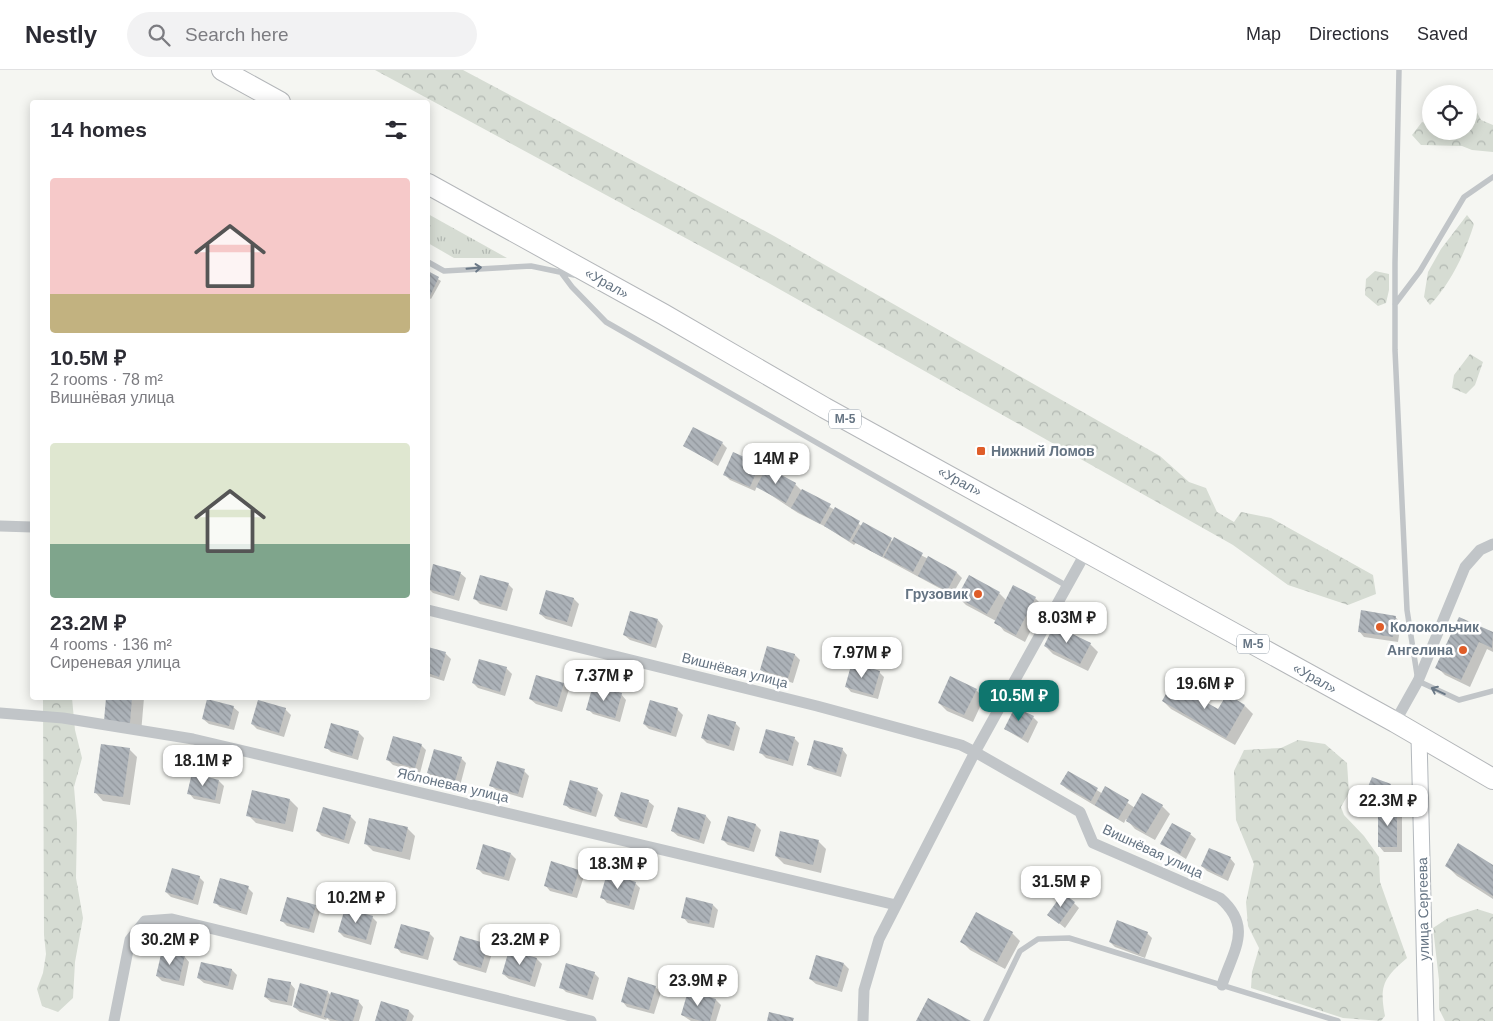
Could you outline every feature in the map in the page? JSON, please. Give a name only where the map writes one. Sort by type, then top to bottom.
[{"type":"highway","points":[[222,70],[276,100]]},
{"type":"highway","name":"«Урал»","points":[[430,185],[1493,778]]},
{"type":"main road","name":"улица Сергеева","points":[[1419,737],[1426,1021]]},
{"type":"street","points":[[0,526],[30,527]]},
{"type":"street","points":[[1395,722],[1418,681],[1465,567],[1480,550],[1493,544]]},
{"type":"street","points":[[863,1021],[864,990],[877,947],[896,905],[976,752],[1086,552]]},
{"type":"street","name":"Вишнёвая улица","points":[[430,610],[818,706],[961,745],[976,752],[1080,812],[1093,843],[1220,898],[1232,908],[1239,922],[1238,937],[1222,985]]},
{"type":"street","name":"Яблоневая улица","points":[[0,713],[63,718],[193,739],[896,905]]},
{"type":"street","points":[[114,1021],[130,940],[145,921],[172,919],[591,1021]]},
{"type":"lane","points":[[1399,70],[1395,304],[1407,610],[1418,681],[1459,700],[1493,690]]},
{"type":"lane","points":[[1395,304],[1420,271],[1464,197],[1493,177]]},
{"type":"lane","points":[[430,263],[444,271],[531,266],[560,271],[606,283]]},
{"type":"lane","points":[[560,271],[572,287],[606,322],[1067,586]]},
{"type":"lane","points":[[986,1021],[1020,951],[1038,939],[1069,938],[1338,1021]]},
{"type":"green space","points":[[375,70],[463,70],[774,236],[1160,456],[1189,482],[1206,488],[1217,512],[1234,522],[1241,512],[1271,518],[1373,575],[1376,594],[1348,605],[1288,585],[1233,545],[765,281]]},
{"type":"green space","points":[[1477,112],[1481,120],[1493,125],[1493,152],[1472,150],[1462,146],[1421,145],[1412,135],[1422,122],[1422,140],[1477,140]]},
{"type":"green space","points":[[430,215],[507,258],[454,258],[430,244]]},
{"type":"green space","points":[[1467,215],[1474,224],[1466,246],[1451,277],[1430,305],[1424,297],[1428,272],[1441,249]]},
{"type":"green space","points":[[1375,271],[1389,274],[1389,290],[1386,303],[1378,306],[1365,295],[1366,279]]},
{"type":"green space","points":[[1470,354],[1483,362],[1475,385],[1466,394],[1452,388],[1454,375]]},
{"type":"green space","points":[[43,700],[72,700],[75,730],[82,758],[74,787],[77,823],[76,878],[83,918],[75,962],[73,998],[58,1012],[42,1006],[37,989],[43,973],[46,954],[44,935]]},
{"type":"green space","points":[[1298,740],[1325,744],[1347,763],[1349,793],[1341,807],[1344,815],[1364,836],[1379,857],[1380,882],[1407,958],[1393,971],[1385,983],[1383,1005],[1385,1016],[1381,1021],[1343,1018],[1251,988],[1252,972],[1259,948],[1248,926],[1246,902],[1254,864],[1236,820],[1234,771],[1244,750],[1281,748]]},
{"type":"green space","points":[[1477,909],[1493,914],[1493,1021],[1445,1021],[1439,1009],[1439,980],[1433,928],[1448,918]]},
{"type":"building","points":[[430,272],[439,277],[430,296]]},
{"type":"building","points":[[693,427],[723,442],[712,462],[683,446]]},
{"type":"building","points":[[733,452],[760,464],[750,487],[723,475]]},
{"type":"building","points":[[767,467],[796,483],[786,503],[756,487]]},
{"type":"building","points":[[802,489],[831,504],[820,524],[791,508]]},
{"type":"building","points":[[835,507],[860,521],[849,541],[824,526]]},
{"type":"building","points":[[863,522],[892,538],[882,557],[852,541]]},
{"type":"building","points":[[894,537],[923,553],[913,572],[884,557]]},
{"type":"building","points":[[928,556],[957,572],[947,591],[918,576]]},
{"type":"building","points":[[433,564],[461,572],[454,596],[430,590]]},
{"type":"building","points":[[480,575],[509,583],[501,607],[473,599]]},
{"type":"building","name":"Грузовик","points":[[969,575],[1000,592],[987,614],[957,597]]},
{"type":"building","points":[[1013,585],[1036,597],[1016,635],[994,623]]},
{"type":"building","points":[[546,590],[574,598],[567,622],[539,614]]},
{"type":"building","points":[[1361,610],[1396,616],[1393,637],[1358,632]]},
{"type":"building","points":[[630,611],[658,619],[651,644],[623,635]]},
{"type":"building","points":[[1459,617],[1493,632],[1492,648],[1479,642],[1461,680],[1435,668]]},
{"type":"building","points":[[1054,625],[1091,643],[1080,664],[1044,646]]},
{"type":"building","points":[[767,646],[795,654],[788,678],[760,670]]},
{"type":"building","points":[[430,648],[446,652],[439,677],[430,674]]},
{"type":"building","points":[[479,659],[507,667],[500,692],[472,683]]},
{"type":"building","points":[[852,662],[880,671],[873,695],[845,687]]},
{"type":"building","points":[[536,675],[564,683],[557,707],[529,699]]},
{"type":"building","points":[[950,676],[977,689],[964,715],[938,703]]},
{"type":"building","points":[[1172,683],[1218,709],[1227,694],[1245,705],[1226,738],[1162,701]]},
{"type":"building","points":[[593,685],[622,693],[615,718],[586,710]]},
{"type":"building","points":[[106,700],[132,700],[130,723],[104,721]]},
{"type":"building","points":[[207,700],[234,706],[229,726],[202,719]]},
{"type":"building","points":[[258,700],[286,708],[279,733],[251,724]]},
{"type":"building","points":[[650,700],[678,708],[671,733],[643,724]]},
{"type":"building","points":[[1015,707],[1034,716],[1022,738],[1004,729]]},
{"type":"building","points":[[708,714],[736,722],[729,746],[701,738]]},
{"type":"building","points":[[331,723],[359,731],[352,756],[324,748]]},
{"type":"building","points":[[766,729],[795,737],[788,761],[759,753]]},
{"type":"building","points":[[393,736],[422,744],[415,768],[386,760]]},
{"type":"building","points":[[814,740],[843,748],[836,773],[807,765]]},
{"type":"building","points":[[101,744],[130,748],[123,797],[94,793]]},
{"type":"building","points":[[434,749],[462,757],[455,781],[427,773]]},
{"type":"building","points":[[497,761],[525,769],[518,794],[489,786]]},
{"type":"building","points":[[1068,771],[1098,788],[1091,801],[1060,784]]},
{"type":"building","points":[[192,773],[219,780],[215,800],[187,794]]},
{"type":"building","points":[[1372,777],[1391,784],[1386,796],[1367,789]]},
{"type":"building","points":[[570,780],[598,788],[591,813],[563,805]]},
{"type":"building","points":[[1105,786],[1129,800],[1118,819],[1095,805]]},
{"type":"building","points":[[252,790],[290,799],[285,824],[246,816]]},
{"type":"building","points":[[621,792],[649,800],[642,824],[614,816]]},
{"type":"building","points":[[1142,793],[1163,805],[1146,833],[1126,821]]},
{"type":"building","points":[[323,807],[351,815],[344,840],[316,831]]},
{"type":"building","points":[[678,807],[706,815],[699,840],[671,831]]},
{"type":"building","points":[[1378,807],[1397,807],[1397,847],[1378,847]]},
{"type":"building","points":[[728,816],[756,824],[749,848],[721,840]]},
{"type":"building","points":[[369,818],[408,827],[402,852],[364,844]]},
{"type":"building","points":[[1172,823],[1191,833],[1180,854],[1160,844]]},
{"type":"building","points":[[780,831],[819,840],[813,865],[775,856]]},
{"type":"building","points":[[1458,843],[1493,865],[1493,896],[1445,866]]},
{"type":"building","points":[[483,844],[511,853],[504,877],[476,869]]},
{"type":"building","points":[[1209,848],[1231,857],[1222,876],[1201,866]]},
{"type":"building","points":[[551,861],[579,870],[572,894],[544,886]]},
{"type":"building","points":[[172,868],[200,876],[193,900],[165,892]]},
{"type":"building","points":[[607,873],[636,882],[629,906],[600,898]]},
{"type":"building","points":[[220,878],[249,886],[241,911],[213,903]]},
{"type":"building","points":[[1063,893],[1075,902],[1059,924],[1047,915]]},
{"type":"building","points":[[287,897],[316,905],[309,929],[280,921]]},
{"type":"building","points":[[686,897],[713,904],[709,924],[681,918]]},
{"type":"building","points":[[345,908],[373,916],[366,940],[338,932]]},
{"type":"building","points":[[976,912],[1013,932],[997,962],[960,942]]},
{"type":"building","points":[[1117,920],[1148,932],[1139,954],[1109,942]]},
{"type":"building","points":[[401,924],[430,932],[423,956],[394,948]]},
{"type":"building","points":[[460,936],[488,944],[481,968],[453,960]]},
{"type":"building","points":[[162,950],[185,955],[179,981],[156,976]]},
{"type":"building","points":[[509,950],[537,958],[530,982],[502,974]]},
{"type":"building","points":[[816,955],[844,963],[837,987],[809,979]]},
{"type":"building","points":[[201,962],[232,969],[228,986],[197,978]]},
{"type":"building","points":[[566,963],[595,972],[587,996],[559,988]]},
{"type":"building","points":[[628,977],[656,986],[649,1010],[621,1002]]},
{"type":"building","points":[[268,978],[291,982],[287,1002],[264,997]]},
{"type":"building","points":[[300,983],[328,991],[321,1016],[293,1007]]},
{"type":"building","points":[[688,991],[716,999],[710,1021],[701,1021],[681,1015]]},
{"type":"building","points":[[331,992],[359,1000],[353,1021],[339,1021],[324,1017]]},
{"type":"building","points":[[928,998],[971,1021],[916,1021]]},
{"type":"building","points":[[381,1001],[409,1010],[406,1021],[375,1021]]},
{"type":"building","points":[[769,1012],[794,1018],[793,1021],[767,1021]]},
{"type":"place","name":"Нижний Ломов","points":[[981,451]]},
{"type":"place","name":"Грузовик","points":[[978,594]]},
{"type":"place","name":"Колокольчик","points":[[1380,627]]},
{"type":"place","name":"Ангелина","points":[[1463,650]]}]
